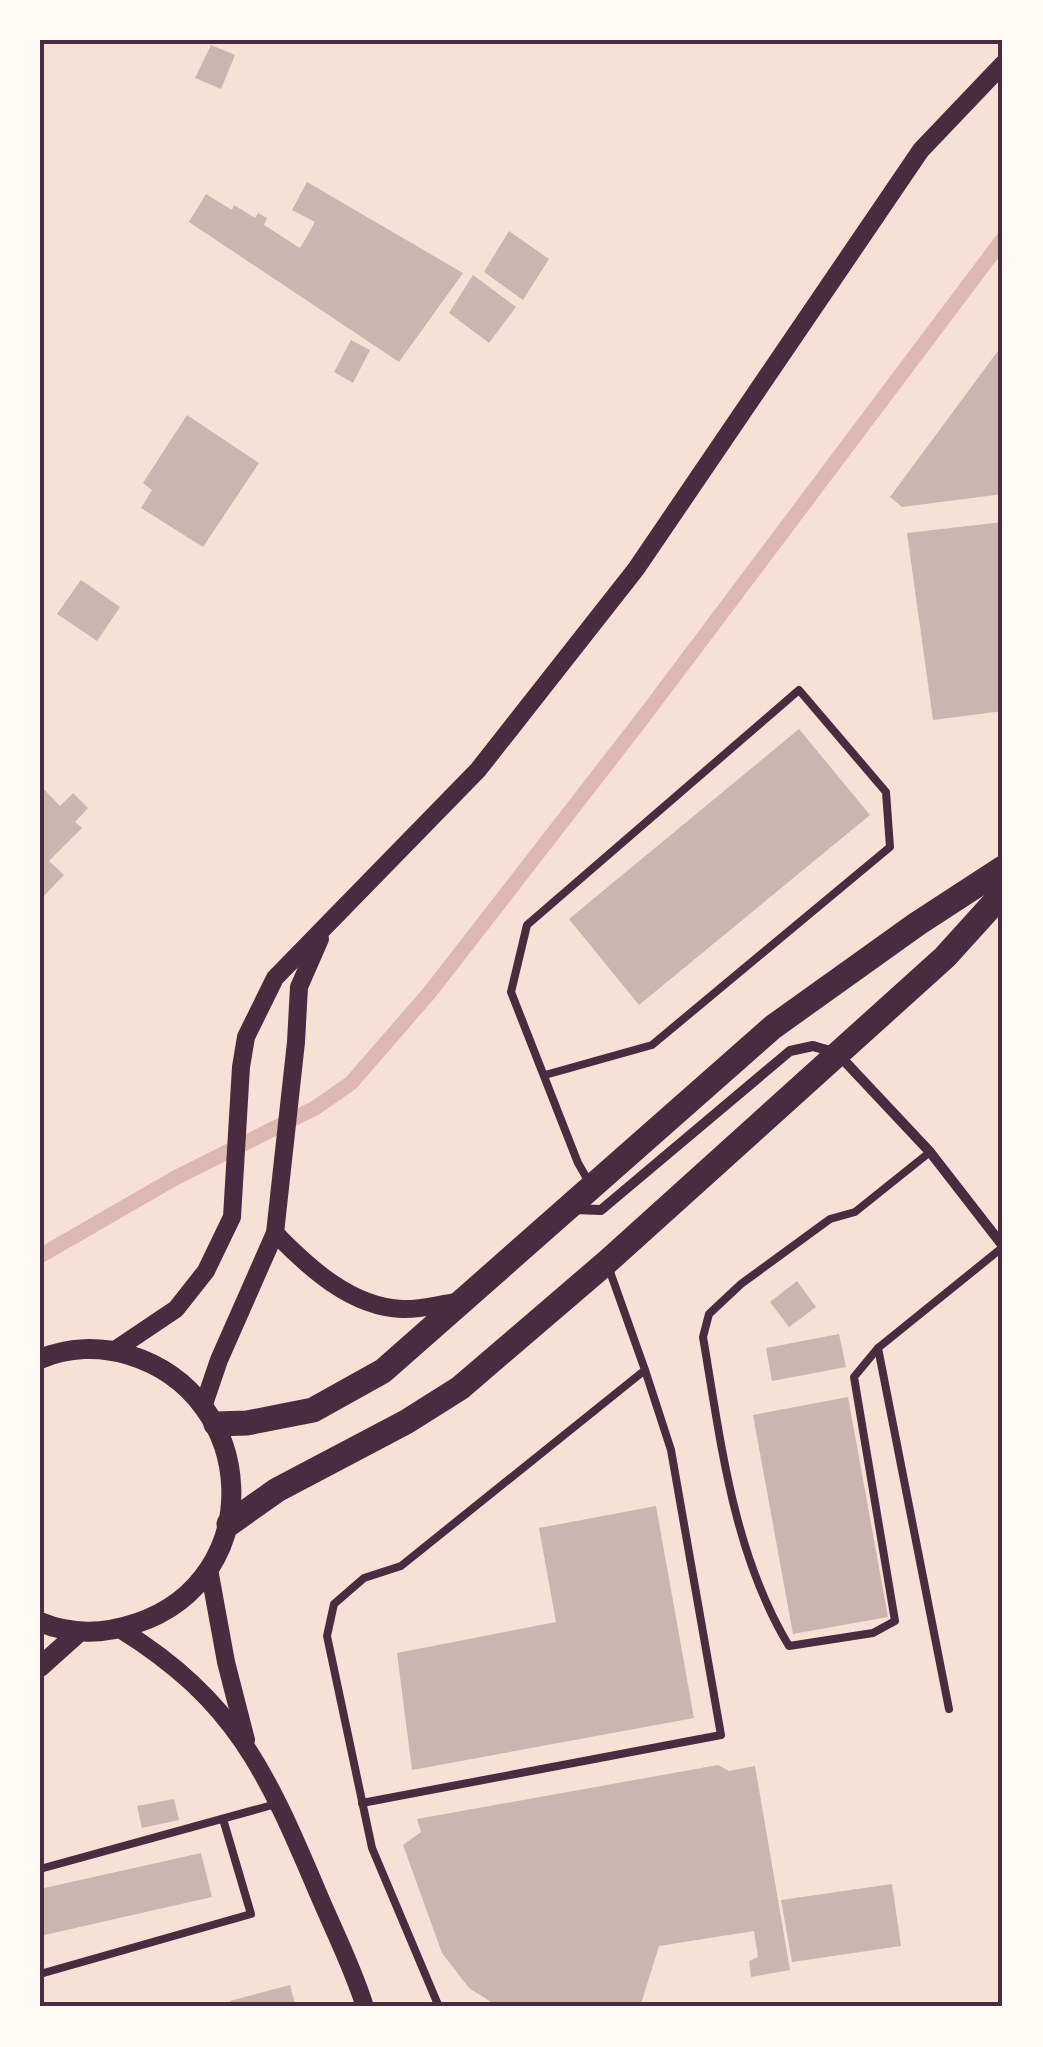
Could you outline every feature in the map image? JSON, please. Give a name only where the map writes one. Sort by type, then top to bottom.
[{"type":"main road","points":[[210,1414],[247,1423],[313,1410],[383,1370],[772,1027],[1003,868]]},
{"type":"main road","points":[[229,1524],[277,1490],[406,1422],[460,1388],[946,957],[1003,893]]},
{"type":"main road","points":[[40,1359],[83,1348],[115,1350],[149,1361],[179,1379],[210,1414],[228,1456],[232,1490],[229,1524],[209,1569],[185,1596],[155,1617],[120,1629],[80,1632],[40,1622]]},
{"type":"main road","points":[[40,1667],[80,1632]]},
{"type":"street","points":[[115,1350],[176,1309],[206,1271],[232,1217],[246,1037],[274,978],[491,754],[636,569],[921,150],[1003,64]]},
{"type":"street","points":[[210,1414],[219,1360],[275,1233],[296,1042],[298,987],[325,928]]},
{"type":"street","points":[[570,1208],[602,1210],[790,1050],[813,1046],[837,1053],[930,1152],[1003,1247]]},
{"type":"street","points":[[275,1233],[330,1282],[363,1299],[401,1309],[457,1302]]},
{"type":"street","points":[[209,1569],[226,1662],[248,1745]]},
{"type":"street","points":[[120,1629],[163,1656],[198,1686],[248,1745],[280,1803],[366,2007]]},
{"type":"lane","points":[[545,1074],[652,1045],[890,848],[886,792],[800,690],[527,924],[511,992],[578,1163],[592,1189]]},
{"type":"lane","points":[[930,1152],[855,1212],[830,1220],[742,1284],[709,1314],[703,1337],[734,1512],[768,1612],[789,1646],[873,1633],[895,1620],[854,1377],[878,1348],[1003,1247]]},
{"type":"lane","points":[[362,1803],[721,1735],[671,1450],[606,1262]]},
{"type":"lane","points":[[878,1348],[949,1709]]},
{"type":"lane","points":[[439,2007],[372,1848],[327,1636],[334,1604],[364,1578],[401,1566],[644,1370]]},
{"type":"lane","points":[[40,1869],[280,1803]]},
{"type":"lane","points":[[40,1974],[251,1914],[222,1819]]},
{"type":"building","points":[[211,45],[235,55],[221,89],[195,78]]},
{"type":"building","points":[[307,182],[463,273],[399,362],[189,222],[206,194],[232,210],[234,205],[255,218],[258,213],[267,218],[264,225],[300,248],[315,222],[292,210]]},
{"type":"building","points":[[509,231],[549,259],[523,300],[484,272]]},
{"type":"building","points":[[473,275],[516,307],[489,343],[449,313]]},
{"type":"building","points":[[351,340],[370,350],[353,383],[334,372]]},
{"type":"building","points":[[1003,344],[1003,494],[902,507],[890,497]]},
{"type":"building","points":[[187,415],[259,463],[203,547],[141,508],[152,490],[143,483]]},
{"type":"building","points":[[1003,522],[1003,711],[933,720],[907,533]]},
{"type":"building","points":[[81,580],[120,607],[97,641],[57,614]]},
{"type":"building","points":[[799,729],[870,815],[639,1005],[569,919]]},
{"type":"building","points":[[40,785],[60,806],[73,793],[88,808],[75,822],[82,828],[49,861],[64,875],[40,900]]},
{"type":"building","points":[[797,1281],[816,1307],[789,1327],[770,1302]]},
{"type":"building","points":[[839,1334],[846,1367],[772,1381],[766,1348]]},
{"type":"building","points":[[848,1397],[888,1617],[793,1634],[753,1415]]},
{"type":"building","points":[[656,1506],[694,1718],[412,1770],[397,1653],[556,1622],[539,1528]]},
{"type":"building","points":[[718,1765],[729,1771],[755,1766],[790,1970],[751,1977],[749,1961],[758,1957],[754,1931],[659,1946],[640,2007],[499,2007],[469,1988],[442,1953],[403,1845],[421,1832],[417,1819]]},
{"type":"building","points":[[174,1799],[179,1820],[142,1828],[137,1806]]},
{"type":"building","points":[[201,1853],[212,1897],[40,1936],[40,1889]]},
{"type":"building","points":[[892,1884],[901,1946],[792,1962],[781,1900]]},
{"type":"building","points":[[290,1985],[296,2007],[232,2007],[230,2001]]},
{"type":"waterway","points":[[40,1256],[175,1178],[315,1108],[351,1083],[430,992],[645,715],[1003,239]]}]
